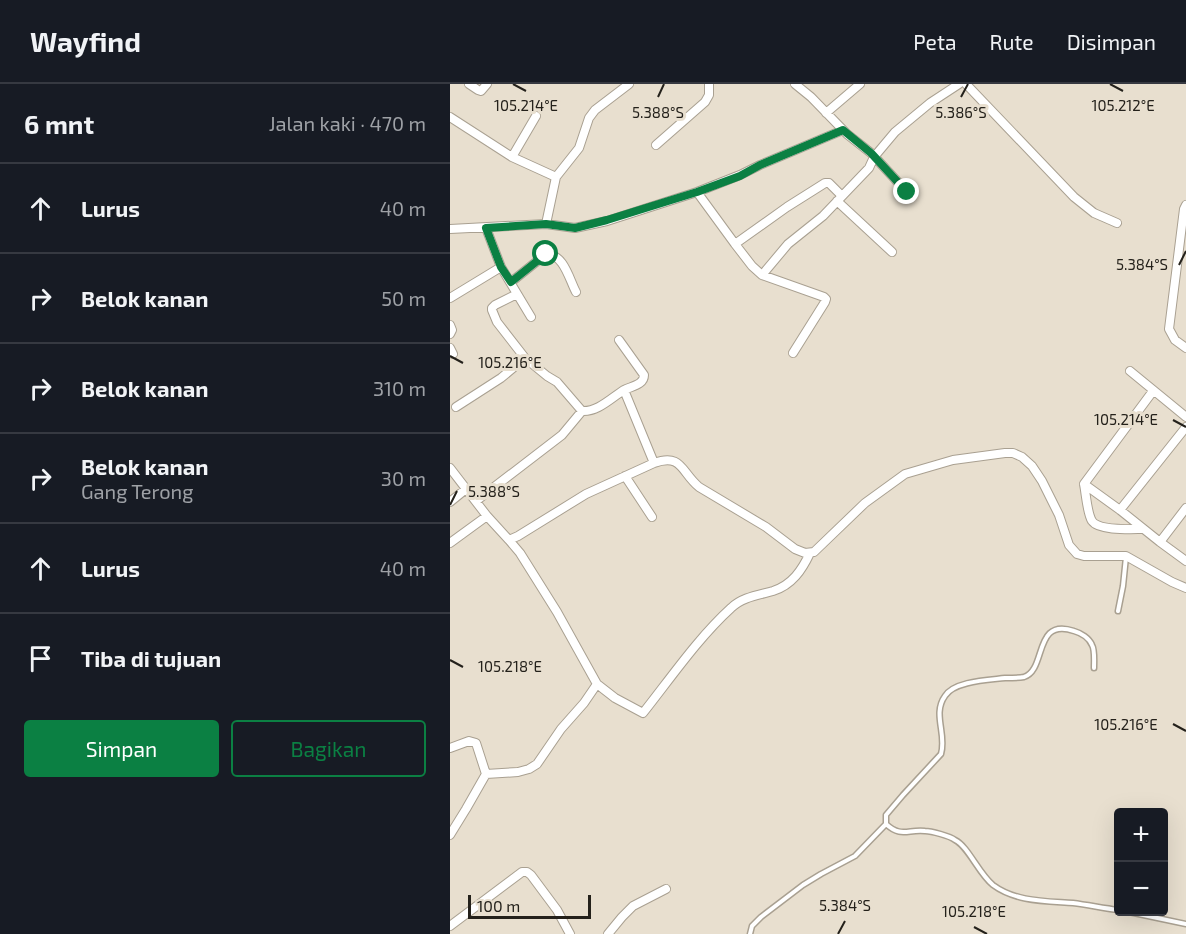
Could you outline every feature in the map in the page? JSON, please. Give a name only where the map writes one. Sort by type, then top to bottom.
[{"type":"street","points":[[469,84],[478,90],[482,90],[487,84]]},
{"type":"street","points":[[546,224],[556,177],[579,148],[589,118],[595,110],[629,84]]},
{"type":"street","points":[[656,145],[705,102],[709,95],[709,84]]},
{"type":"street","points":[[795,84],[874,157],[907,192]]},
{"type":"street","points":[[826,113],[860,84]]},
{"type":"street","points":[[762,275],[788,244],[823,216],[869,168],[874,157],[896,132],[930,103],[959,84]]},
{"type":"street","points":[[966,84],[1074,197],[1094,213],[1117,223]]},
{"type":"street","points":[[512,157],[536,116]]},
{"type":"street","points":[[450,117],[512,157],[556,177]]},
{"type":"street","points":[[450,229],[546,224],[575,228],[607,220],[740,176],[760,165],[843,130]]},
{"type":"street","points":[[735,244],[787,207],[825,183],[829,183],[839,199],[892,252]]},
{"type":"street","points":[[697,192],[752,266],[762,275],[826,299],[793,352]]},
{"type":"street","points":[[1186,205],[1169,329],[1175,340],[1186,348]]},
{"type":"street","points":[[486,228],[501,267],[531,317]]},
{"type":"street","points":[[511,282],[546,254],[550,254],[559,259],[564,266],[576,292]]},
{"type":"street","points":[[450,298],[501,267]]},
{"type":"street","points":[[518,294],[495,305],[492,310],[497,322],[525,358],[557,381],[582,411]]},
{"type":"street","points":[[450,325],[452,330],[450,334]]},
{"type":"street","points":[[582,411],[598,408],[644,379],[644,375],[618,340]]},
{"type":"street","points":[[456,408],[501,378],[525,358]]},
{"type":"street","points":[[1130,371],[1186,417]]},
{"type":"street","points":[[624,390],[654,463]]},
{"type":"street","points":[[1143,529],[1101,527],[1095,524],[1089,511],[1084,484],[1153,391]]},
{"type":"street","points":[[476,501],[562,435],[582,411]]},
{"type":"street","points":[[1120,510],[1186,426]]},
{"type":"street","points":[[509,540],[586,494],[664,459],[681,465],[690,479],[699,487],[766,527],[795,549],[810,553],[814,552],[865,503],[905,474],[953,460],[1013,453],[1032,466],[1042,481],[1059,515],[1072,551],[1084,556],[1126,556],[1186,588]]},
{"type":"street","points":[[450,468],[520,553],[557,612],[597,684],[615,698],[643,714],[710,629],[733,605],[786,584],[800,571],[810,553]]},
{"type":"street","points":[[625,476],[652,517]]},
{"type":"street","points":[[1084,484],[1186,561]]},
{"type":"street","points":[[450,502],[466,489]]},
{"type":"street","points":[[1160,542],[1186,508]]},
{"type":"street","points":[[450,543],[488,516]]},
{"type":"street","points":[[486,774],[518,772],[537,764],[597,684]]},
{"type":"street","points":[[450,748],[469,741],[476,743],[486,774],[450,835]]},
{"type":"street","points":[[450,926],[515,876],[527,872],[557,910],[570,934]]},
{"type":"street","points":[[608,934],[633,906],[666,889]]},
{"type":"lane","points":[[1118,611],[1126,556]]},
{"type":"lane","points":[[750,934],[752,926],[761,917],[803,885],[855,856],[886,824],[886,815],[941,754],[944,746],[938,716],[946,693],[964,684],[1031,674],[1048,635],[1055,630],[1074,631],[1084,636],[1093,645],[1094,668]]},
{"type":"lane","points":[[886,824],[901,833],[924,831],[956,840],[981,874],[1003,892],[1030,899],[1114,909]]},
{"type":"lane","points":[[1148,916],[1186,924]]},
{"type":"route","points":[[546,254],[511,282],[501,267],[486,228],[546,224],[575,228],[607,220],[740,176],[760,165],[843,130],[871,153],[907,192]]}]
